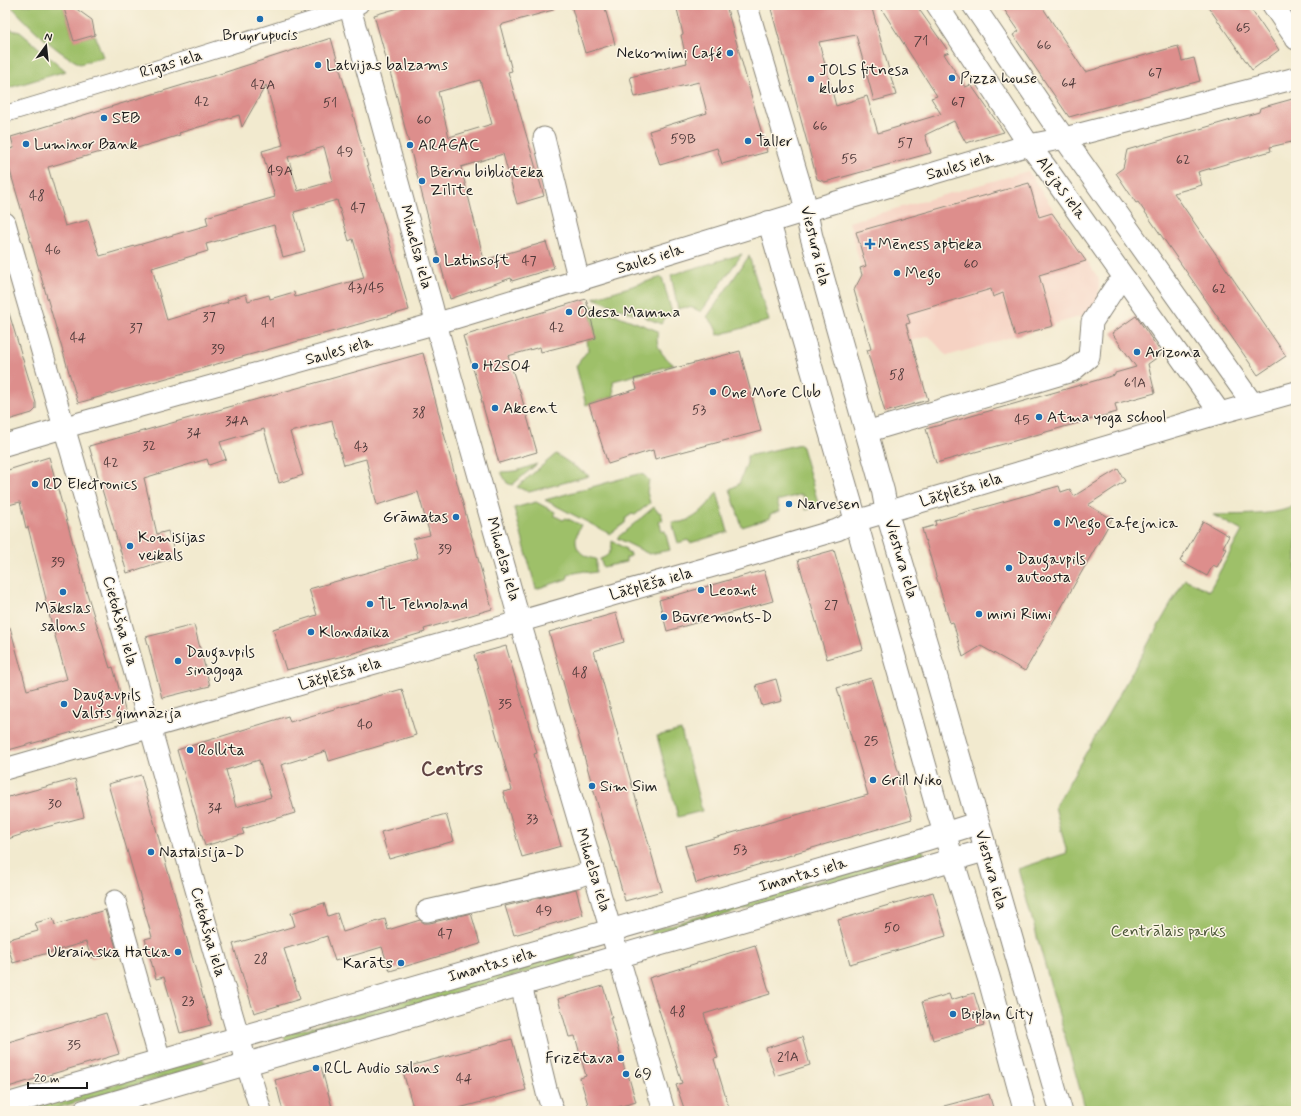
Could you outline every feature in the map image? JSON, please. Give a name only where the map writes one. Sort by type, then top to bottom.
[{"type":"street","name":"Viestura iela","points":[[746,5],[806,210],[811,235],[883,491],[887,513],[936,676],[1060,1111]]},
{"type":"street","name":"Alejas iela","points":[[937,5],[1029,145],[1220,413]]},
{"type":"street","name":"Alejas iela","points":[[973,5],[1216,354],[1252,403]]},
{"type":"street","points":[[1273,5],[1296,39]]},
{"type":"street","name":"Rīgas iela","points":[[5,114],[353,6]]},
{"type":"street","name":"Mihoelsa iela","points":[[353,6],[436,323],[520,622],[664,1111]]},
{"type":"street","name":"Saules iela","points":[[5,445],[436,323],[579,281],[806,210],[1029,145],[1065,138],[1296,78]]},
{"type":"street","points":[[544,138],[579,281]]},
{"type":"street","name":"Viestura iela","points":[[769,222],[945,833],[990,982],[1025,1111]]},
{"type":"street","name":"Cietokšņa iela","points":[[5,223],[13,285],[65,428],[186,857],[261,1111]]},
{"type":"street","points":[[866,432],[1072,371],[1089,357],[1092,322],[1115,287],[1126,280]]},
{"type":"street","points":[[1189,368],[1216,354]]},
{"type":"street","name":"Lāčplēša iela","points":[[5,769],[837,530],[856,521],[1252,403],[1296,392]]},
{"type":"street","name":"Imantas iela","points":[[5,1105],[611,931],[978,823]]},
{"type":"street","name":"Imantas iela","points":[[84,1111],[986,850]]},
{"type":"street","points":[[427,911],[576,877],[593,871]]},
{"type":"street","points":[[115,901],[160,1060]]},
{"type":"street","points":[[521,985],[547,1093],[553,1111]]},
{"type":"shaded area","points":[[1028,171],[1099,279],[1099,311],[947,356],[929,336],[883,349],[849,222]]},
{"type":"green space","points":[[10,5],[63,5],[74,40],[95,35],[103,57],[80,64],[61,52],[34,30]]},
{"type":"green space","points":[[5,23],[12,30],[20,32],[66,71],[5,89]]},
{"type":"green space","points":[[742,254],[701,312],[690,308],[678,309],[671,275]]},
{"type":"green space","points":[[749,256],[769,321],[718,335],[714,325],[707,317]]},
{"type":"green space","points":[[662,277],[672,313],[666,317],[661,324],[644,317],[645,314],[635,310],[634,314],[593,298]]},
{"type":"green space","points":[[588,304],[658,331],[657,342],[660,351],[674,365],[613,381],[614,396],[586,405],[576,366],[588,350],[587,340],[596,338]]},
{"type":"green space","points":[[801,444],[819,506],[806,510],[803,495],[777,501],[780,511],[770,514],[770,518],[742,527],[730,489],[739,484],[747,463],[747,456]]},
{"type":"green space","points":[[556,454],[589,476],[529,492],[517,487]]},
{"type":"green space","points":[[537,464],[512,485],[507,483],[501,472],[516,471]]},
{"type":"green space","points":[[638,474],[644,475],[649,480],[647,492],[650,503],[635,515],[632,514],[626,518],[625,523],[610,534],[545,500]]},
{"type":"green space","points":[[717,492],[728,532],[690,543],[688,540],[678,543],[672,522],[686,521],[698,514],[704,509]]},
{"type":"green space","points":[[536,502],[555,512],[555,516],[563,520],[566,518],[581,525],[576,537],[577,547],[584,555],[596,559],[596,572],[589,573],[585,571],[569,574],[567,579],[536,589],[514,508]]},
{"type":"green space","name":"Centrālais parks","points":[[1296,504],[1296,1111],[1086,1111],[1018,869],[1067,853],[1055,807],[1185,579],[1209,591],[1242,531],[1213,515],[1268,513],[1289,508]]},
{"type":"green space","points":[[654,507],[661,513],[663,520],[659,521],[662,531],[665,531],[670,550],[649,554],[617,538]]},
{"type":"green space","points":[[612,541],[626,549],[626,552],[631,554],[631,556],[626,558],[626,562],[603,567],[600,559],[609,553]]},
{"type":"green space","points":[[681,730],[702,811],[678,817],[657,736]]},
{"type":"green space","points":[[923,850],[925,857],[652,936],[650,931]]},
{"type":"green space","points":[[575,951],[577,958],[286,1042],[284,1035]]},
{"type":"green space","points":[[204,1059],[206,1065],[46,1111],[21,1111]]},
{"type":"building","points":[[63,5],[71,5],[92,20],[95,35],[74,41]]},
{"type":"building","points":[[409,5],[552,5],[553,10],[500,25],[512,71],[508,72],[544,196],[517,204],[503,154],[461,167],[484,260],[546,242],[554,268],[512,281],[511,278],[450,299],[374,15]],"holes":[[[480,80],[492,124],[449,137],[438,92]]]},
{"type":"building","points":[[571,5],[604,5],[615,44],[585,53]]},
{"type":"building","points":[[676,5],[726,5],[767,152],[722,164],[717,148],[660,165],[649,131],[707,113],[699,82],[635,97],[630,77],[687,63],[681,35],[683,34]]},
{"type":"building","points":[[770,5],[871,5],[896,95],[874,101],[856,35],[819,42],[836,106],[867,96],[878,133],[941,114],[931,98],[937,96],[879,5],[916,5],[949,52],[944,54],[965,87],[971,85],[1004,132],[966,143],[954,121],[925,135],[931,153],[825,182],[817,179]]},
{"type":"building","points":[[1001,5],[1041,5],[1085,72],[1178,46],[1182,61],[1194,58],[1200,81],[1069,117],[1013,35],[1019,31]]},
{"type":"building","points":[[1207,5],[1248,5],[1279,50],[1252,70]]},
{"type":"building","points":[[331,38],[409,310],[78,403],[5,150],[14,148],[11,137],[226,72]],"holes":[[[266,85],[283,145],[262,151],[275,197],[206,217],[208,225],[100,256],[88,220],[65,226],[48,167],[132,143],[134,149],[180,135],[179,133],[239,115],[242,127]],[[324,147],[333,181],[298,191],[288,157]],[[337,200],[349,241],[353,239],[364,278],[295,297],[294,292],[270,299],[269,295],[248,301],[246,294],[227,300],[228,302],[167,320],[152,268],[208,251],[206,244],[274,225],[283,257],[305,251],[294,212]]]},
{"type":"building","points":[[1296,98],[1296,141],[1270,147],[1271,151],[1198,172],[1202,185],[1174,193],[1286,356],[1258,375],[1138,202],[1136,203],[1116,173],[1123,168],[1127,150],[1259,112],[1260,108]]},
{"type":"building","points":[[1029,183],[1039,217],[1052,213],[1086,261],[1039,275],[1053,326],[1015,336],[1003,293],[993,297],[991,289],[907,314],[910,323],[906,324],[928,400],[885,412],[867,350],[871,349],[854,290],[862,275],[860,268],[866,266],[856,232]]},
{"type":"building","points":[[586,299],[596,338],[541,352],[540,347],[508,356],[519,388],[537,452],[499,463],[481,399],[482,398],[463,336]]},
{"type":"building","points":[[5,313],[9,313],[36,403],[36,409],[32,413],[5,421]]},
{"type":"building","points":[[1136,316],[1162,354],[1148,364],[1155,393],[1115,404],[1117,412],[936,463],[926,429],[1115,375],[1115,373],[1136,367],[1112,333]]},
{"type":"building","points":[[740,351],[761,431],[655,459],[653,450],[608,464],[589,404],[637,389],[634,379]]},
{"type":"building","points":[[423,353],[492,609],[424,629],[425,632],[347,655],[286,670],[273,629],[317,615],[309,589],[418,558],[413,539],[430,535],[418,492],[377,505],[366,459],[344,465],[332,421],[290,432],[303,475],[279,483],[264,429],[220,442],[226,459],[209,465],[207,459],[144,478],[157,534],[168,531],[176,557],[127,573],[89,446]]},
{"type":"building","points":[[49,457],[86,590],[110,668],[113,667],[127,717],[5,751],[5,628],[10,627],[27,690],[67,679],[45,600],[46,599],[28,527],[26,528],[20,502],[5,506],[5,471]]},
{"type":"building","name":"Daugavpils autoosta","points":[[1118,469],[1125,481],[1088,505],[1112,519],[1025,671],[981,646],[963,657],[953,622],[950,623],[922,529],[936,525],[935,521],[1059,486],[1061,492],[1070,489],[1074,496]]},
{"type":"building","points":[[1203,521],[1229,536],[1223,547],[1227,549],[1217,567],[1213,565],[1207,576],[1180,561]]},
{"type":"building","points":[[834,550],[863,649],[827,659],[798,560]]},
{"type":"building","points":[[764,570],[773,601],[667,631],[659,600]]},
{"type":"building","points":[[616,613],[624,642],[594,651],[662,891],[625,901],[549,632]]},
{"type":"building","name":"Daugavpils sinagoga","points":[[194,625],[210,686],[162,698],[146,637]]},
{"type":"building","points":[[506,646],[537,753],[534,754],[561,846],[522,857],[503,792],[512,790],[474,655]]},
{"type":"building","points":[[871,678],[912,819],[696,883],[685,846],[868,795],[837,688]]},
{"type":"building","points":[[776,679],[782,701],[762,706],[756,685]]},
{"type":"building","points":[[402,689],[416,735],[329,761],[326,751],[281,765],[295,813],[242,829],[244,834],[205,846],[177,750],[288,716],[290,722]],"holes":[[[259,760],[271,797],[236,807],[226,770]]]},
{"type":"building","points":[[141,775],[211,1025],[180,1033],[164,977],[156,979],[145,939],[152,937],[108,784]]},
{"type":"building","points":[[75,779],[84,817],[35,830],[5,840],[5,798]]},
{"type":"building","points":[[446,814],[454,841],[389,859],[381,832]]},
{"type":"building","points":[[576,889],[583,915],[514,935],[505,906]]},
{"type":"building","points":[[933,892],[946,936],[850,964],[838,920]]},
{"type":"building","points":[[324,903],[328,916],[337,913],[343,932],[385,919],[388,930],[420,920],[424,923],[430,923],[471,913],[480,944],[390,971],[382,947],[335,961],[327,936],[284,949],[300,999],[254,1013],[233,944],[295,926],[291,913]]},
{"type":"building","points":[[105,910],[117,951],[91,958],[86,942],[13,963],[6,940],[38,931],[35,923],[53,918],[55,925]]},
{"type":"building","points":[[755,945],[770,994],[704,1014],[718,1058],[714,1059],[730,1111],[685,1111],[676,1085],[682,1083],[649,978]]},
{"type":"building","points":[[603,986],[625,1071],[627,1071],[636,1102],[604,1111],[590,1111],[580,1078],[586,1076],[575,1036],[569,1037],[558,999]]},
{"type":"building","name":"Biplan City","points":[[974,993],[984,1025],[933,1040],[922,1002],[949,994],[951,1000]]},
{"type":"building","points":[[106,1013],[119,1054],[5,1088],[5,1043]]},
{"type":"building","points":[[802,1037],[810,1065],[775,1076],[766,1048]]},
{"type":"building","points":[[512,1039],[526,1090],[448,1111],[414,1111],[402,1068]]},
{"type":"building","points":[[321,1067],[333,1111],[283,1111],[275,1080]]},
{"type":"building","points":[[989,1094],[994,1111],[945,1111],[944,1106]]},
{"type":"place","name":"Bruņrupucis","points":[[260,19]]},
{"type":"place","name":"Nekomimi Café","points":[[730,53]]},
{"type":"place","name":"Latvijas balzams","points":[[318,65]]},
{"type":"place","name":"Pizza house","points":[[952,78]]},
{"type":"place","name":"JOLS fitnesa klubs","points":[[811,79]]},
{"type":"place","name":"SEB","points":[[104,118]]},
{"type":"place","name":"Taller","points":[[748,141]]},
{"type":"place","name":"Luminor Bank","points":[[26,144]]},
{"type":"place","name":"ARAGAC","points":[[410,145]]},
{"type":"place","name":"Bērnu bibliotēka Zīlīte","points":[[422,181]]},
{"type":"place","name":"Mēness aptieka","points":[[870,244]]},
{"type":"place","name":"Latinsoft","points":[[436,260]]},
{"type":"place","name":"Mego","points":[[897,273]]},
{"type":"place","name":"Odesa Mamma","points":[[569,312]]},
{"type":"place","name":"Arizona","points":[[1137,352]]},
{"type":"place","name":"H2SO4","points":[[475,366]]},
{"type":"place","name":"One More Club","points":[[713,392]]},
{"type":"place","name":"Akcent","points":[[495,408]]},
{"type":"place","name":"Atma yoga school","points":[[1039,417]]},
{"type":"place","name":"RD Electronics","points":[[35,484]]},
{"type":"place","name":"Narvesen","points":[[789,504]]},
{"type":"place","name":"Grāmatas","points":[[456,517]]},
{"type":"place","name":"Mego Cafejnica","points":[[1057,523]]},
{"type":"place","name":"Komisijas veikals","points":[[130,546]]},
{"type":"place","name":"Daugavpils autoosta","points":[[1009,568]]},
{"type":"place","name":"Leoant","points":[[701,590]]},
{"type":"place","name":"Mākslas salons","points":[[63,592]]},
{"type":"place","name":"TL Tehnoland","points":[[370,604]]},
{"type":"place","name":"mini Rimi","points":[[979,614]]},
{"type":"place","name":"Būvremonts-D","points":[[664,617]]},
{"type":"place","name":"Klondaika","points":[[311,632]]},
{"type":"place","name":"Daugavpils sinagoga","points":[[178,661]]},
{"type":"place","name":"Daugavpils Valsts ģimnāzija","points":[[64,704]]},
{"type":"place","name":"Rollita","points":[[190,750]]},
{"type":"place","name":"Grill Niko","points":[[873,780]]},
{"type":"place","name":"Sim Sim","points":[[592,786]]},
{"type":"place","name":"Nastaisija-D","points":[[151,852]]},
{"type":"place","name":"Ukrainska Hatka","points":[[178,952]]},
{"type":"place","name":"Karāts","points":[[401,963]]},
{"type":"place","name":"Biplan City","points":[[953,1014]]},
{"type":"place","name":"Frizētava","points":[[621,1058]]},
{"type":"place","name":"RCL Audio salons","points":[[316,1068]]},
{"type":"place","name":"69","points":[[626,1074]]},
{"type":"district","name":"Centrs","points":[[452,769]]}]
